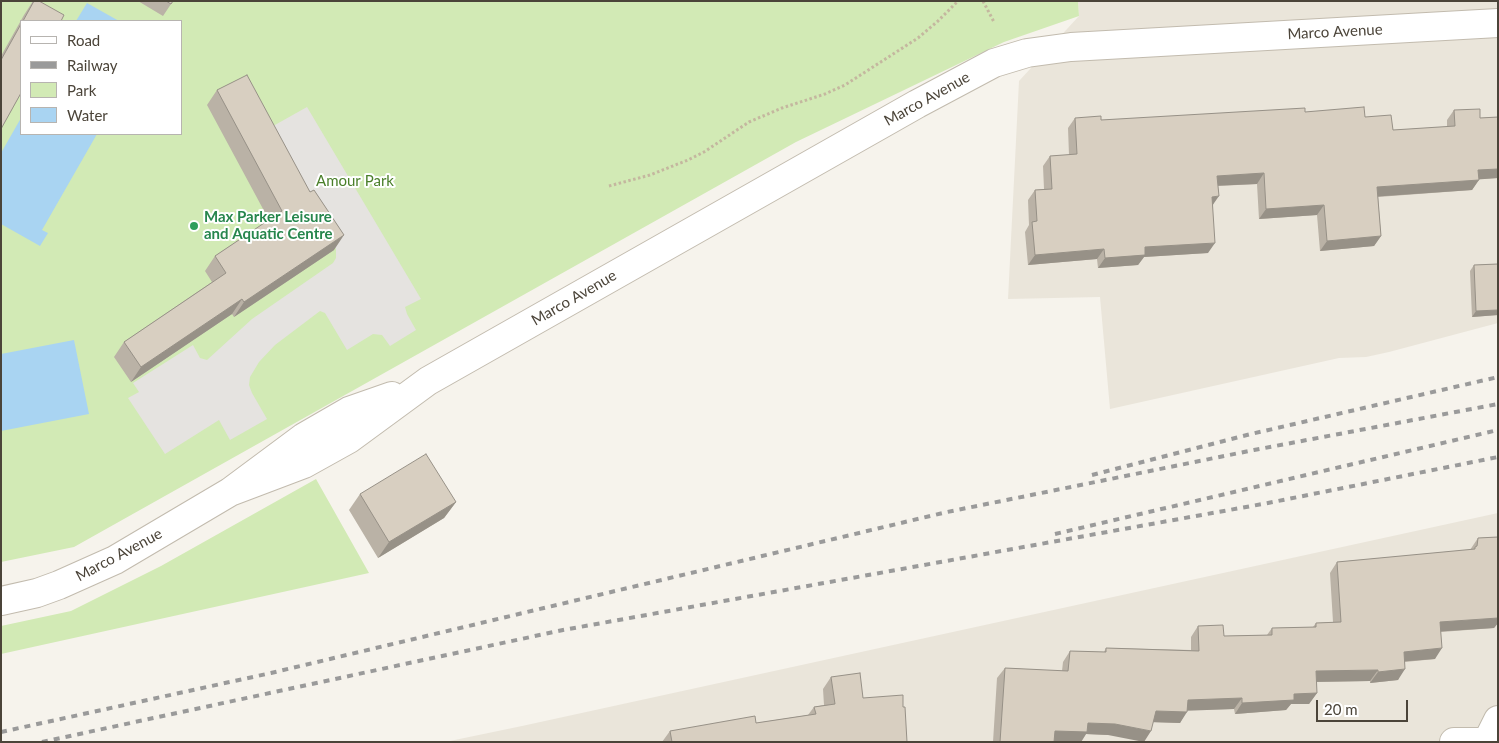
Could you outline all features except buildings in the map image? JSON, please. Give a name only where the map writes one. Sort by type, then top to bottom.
[{"type":"street","name":"Marco Avenue","points":[[1,600],[52,588],[93,571],[230,492],[304,464],[349,439],[420,386],[908,109],[994,63],[1027,53],[1071,47],[1498,23]]},
{"type":"street","points":[[1487,742],[1498,720]]},
{"type":"street","points":[[1454,742],[1478,742]]},
{"type":"path","points":[[610,186],[650,175],[688,160],[704,152],[749,122],[846,85],[918,38],[958,1]]},
{"type":"path","points":[[983,1],[994,22]]},
{"type":"shaded area","points":[[1078,1],[1498,1],[1498,323],[1389,352],[1366,357],[1339,358],[1110,409],[1100,297],[1008,299],[1019,81],[1079,16]]},
{"type":"shaded area","points":[[307,107],[421,299],[405,307],[416,330],[390,346],[382,335],[373,334],[347,350],[325,313],[320,311],[275,345],[259,362],[250,377],[249,385],[252,393],[267,419],[230,440],[219,420],[165,454],[128,398],[139,392],[133,383],[193,345],[200,358],[207,360],[252,319],[333,263],[336,258],[336,249],[266,130]]},
{"type":"shaded area","points":[[1498,513],[1498,742],[445,742],[522,726]]},
{"type":"green space","name":"Amour Park","points":[[1,1],[1078,1],[1079,16],[1004,42],[796,142],[74,547],[1,562]]},
{"type":"green space","points":[[316,479],[369,573],[1,654],[1,626],[71,611],[161,566]]},
{"type":"water","points":[[87,3],[117,20],[77,20]]},
{"type":"water","points":[[20,120],[20,135],[96,135],[42,230],[48,233],[40,246],[1,224],[1,153]]},
{"type":"water","points":[[74,340],[89,414],[1,431],[1,354]]},
{"type":"railway","points":[[1092,475],[1251,434],[1498,377]]},
{"type":"railway","points":[[1,732],[271,673],[947,512],[1254,450],[1498,404]]},
{"type":"railway","points":[[1055,534],[1498,430]]},
{"type":"railway","points":[[42,742],[563,630],[1268,503],[1498,457]]},
{"type":"place","name":"Max Parker Leisure and Aquatic Centre","points":[[194,226]]}]
